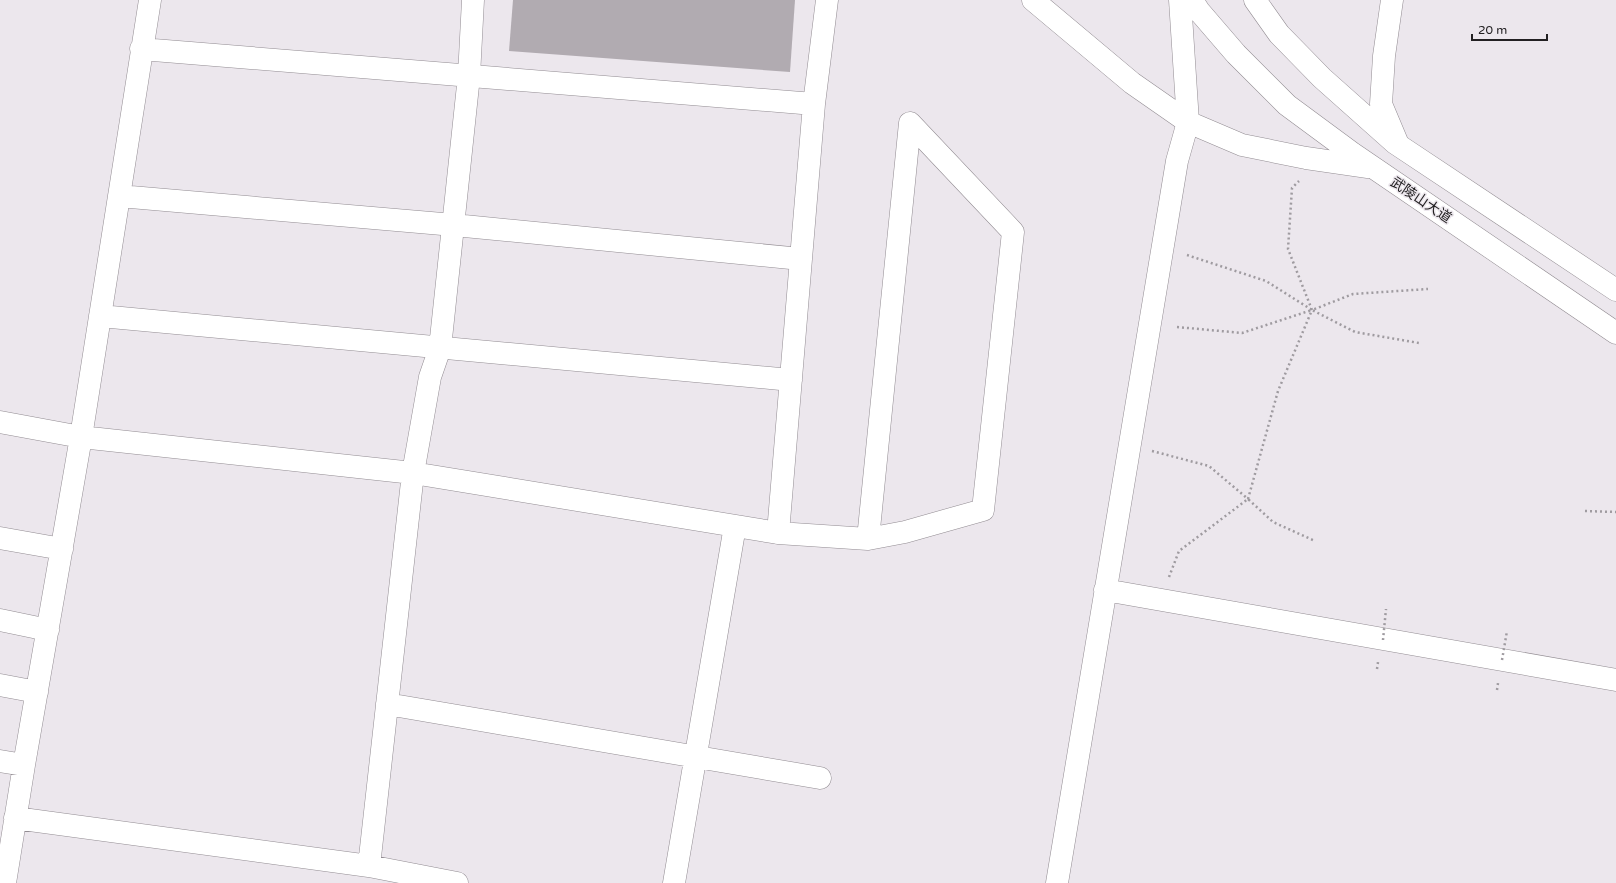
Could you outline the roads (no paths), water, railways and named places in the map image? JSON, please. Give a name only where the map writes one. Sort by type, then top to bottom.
[{"type":"street","points":[[5,883],[4,857],[15,818],[62,549],[150,0]]},
{"type":"street","points":[[368,866],[413,473],[430,377],[440,348],[469,76],[474,0]]},
{"type":"street","points":[[778,533],[814,104],[827,0]]},
{"type":"street","points":[[1033,0],[1132,83],[1188,122],[1242,145],[1306,158],[1373,168]]},
{"type":"street","points":[[1056,883],[1177,161],[1188,122],[1180,0]]},
{"type":"street","name":"武陵山大道","points":[[1192,0],[1199,11],[1236,54],[1287,105],[1373,168],[1616,333]]},
{"type":"street","points":[[1255,0],[1279,34],[1322,78],[1399,146],[1616,290]]},
{"type":"street","points":[[1392,0],[1384,56],[1381,104],[1399,146]]},
{"type":"street","points":[[142,49],[814,104]]},
{"type":"street","points":[[0,422],[81,437],[413,473],[778,533],[868,539],[905,532],[983,510],[1013,232],[910,122],[868,539]]},
{"type":"street","points":[[119,196],[454,225],[801,259]]},
{"type":"street","points":[[100,316],[791,380]]},
{"type":"street","points":[[674,883],[735,526]]},
{"type":"street","points":[[0,538],[62,549]]},
{"type":"street","points":[[1105,590],[1616,680]]},
{"type":"street","points":[[0,620],[48,630]]},
{"type":"street","points":[[0,685],[36,692]]},
{"type":"street","points":[[387,704],[820,778]]},
{"type":"street","points":[[0,761],[24,765]]},
{"type":"street","points":[[15,818],[368,866],[457,883]]}]
